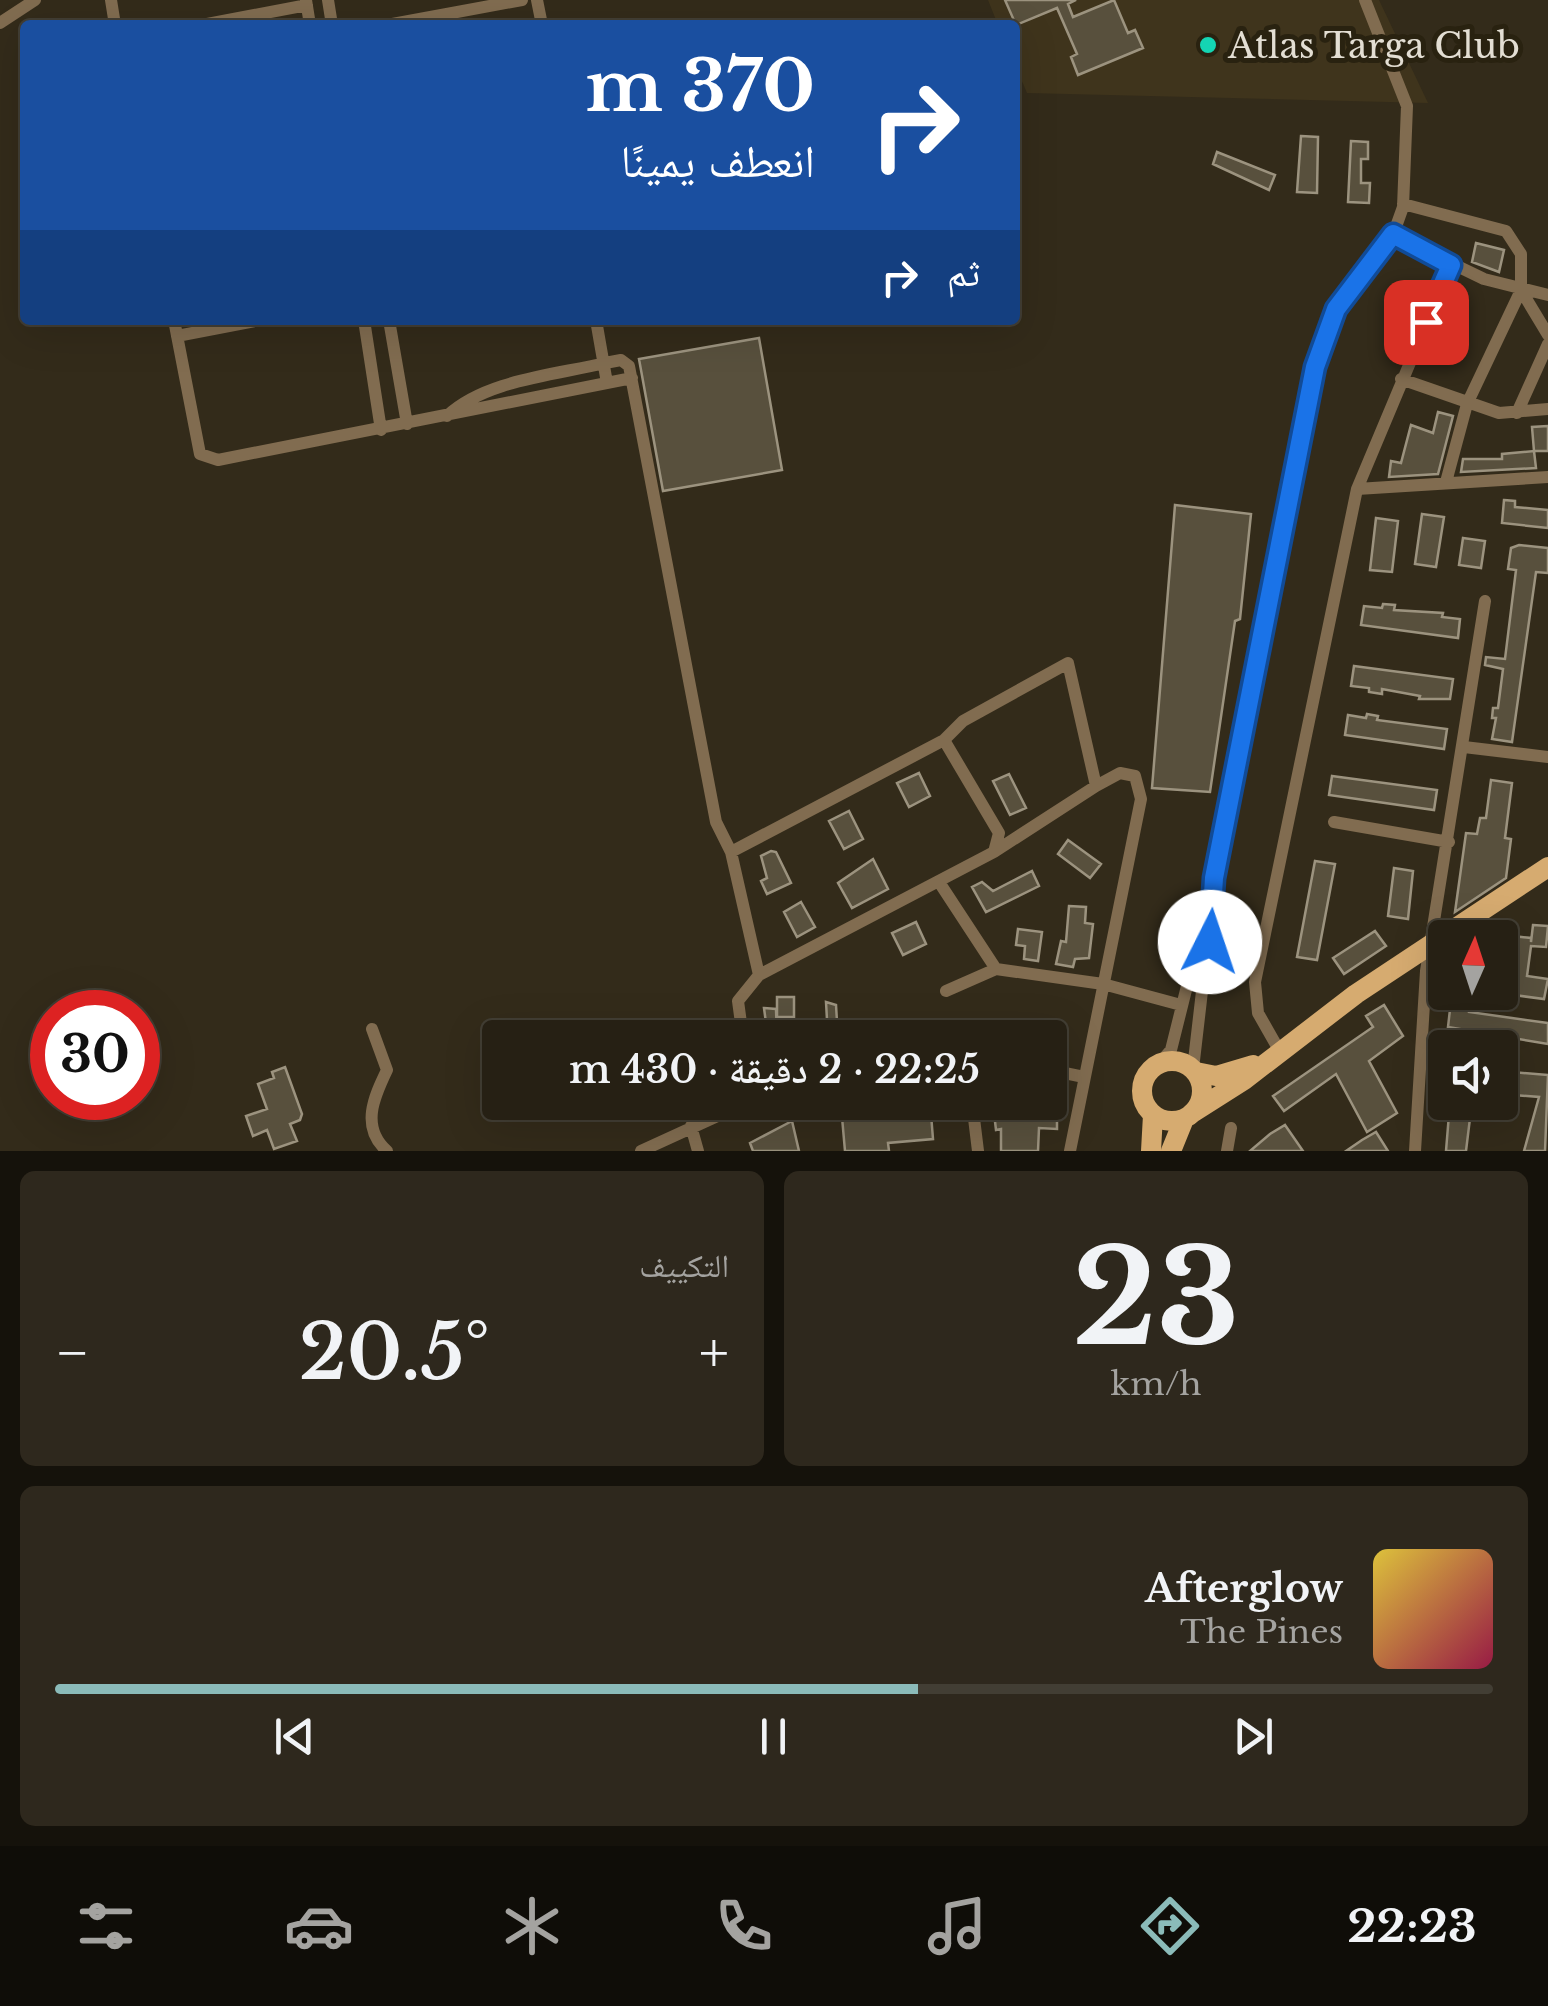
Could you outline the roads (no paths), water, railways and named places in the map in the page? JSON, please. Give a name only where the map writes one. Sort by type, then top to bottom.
[{"type":"main road","points":[[1467,920],[1548,867]]},
{"type":"main road","points":[[1272,1055],[1228,1074],[1195,1071],[1176,1060],[1160,1063],[1150,1069],[1142,1086],[1142,1097],[1153,1115],[1162,1120],[1188,1116],[1244,1080],[1272,1055],[1428,945]]},
{"type":"main road","points":[[1170,1151],[1202,1095],[1195,1071]]},
{"type":"main road","points":[[1151,1151],[1153,1115]]},
{"type":"street","points":[[0,23],[34,0]]},
{"type":"street","points":[[439,20],[522,0]]},
{"type":"street","points":[[1160,1063],[1171,1050],[1214,878],[1315,367],[1336,309],[1393,234],[1403,204],[1407,106],[1365,0]]},
{"type":"street","points":[[227,20],[306,3]]},
{"type":"street","points":[[1403,204],[1506,231],[1521,254],[1521,290],[1467,404],[1446,482]]},
{"type":"street","points":[[1393,234],[1451,265],[1521,290],[1548,295]]},
{"type":"street","points":[[1272,1055],[1258,1014],[1254,982],[1357,489],[1451,265]]},
{"type":"street","points":[[1521,290],[1548,335]]},
{"type":"street","points":[[175,325],[200,454],[218,460],[632,378]]},
{"type":"street","points":[[177,336],[234,325]]},
{"type":"street","points":[[365,325],[381,430]]},
{"type":"street","points":[[390,325],[407,424]]},
{"type":"street","points":[[597,325],[607,384]]},
{"type":"street","points":[[1517,413],[1548,344]]},
{"type":"street","points":[[447,416],[463,400],[489,392],[605,363],[625,362],[632,378],[716,822],[731,852],[759,974]]},
{"type":"street","points":[[1401,379],[1467,404],[1517,413],[1548,409]]},
{"type":"street","points":[[1357,489],[1548,477]]},
{"type":"street","points":[[1434,920],[1484,602]]},
{"type":"street","points":[[731,852],[944,740],[963,720],[1068,663],[1096,786]]},
{"type":"street","points":[[944,740],[998,833],[994,852]]},
{"type":"street","points":[[1464,746],[1548,756]]},
{"type":"street","points":[[741,1020],[738,1001],[759,974],[994,852],[1120,773],[1134,776],[1141,799],[1070,1151]]},
{"type":"street","points":[[1334,822],[1449,842]]},
{"type":"street","points":[[1195,1071],[1214,878]]},
{"type":"street","points":[[939,882],[996,969]]},
{"type":"street","points":[[946,990],[996,969],[1103,984],[1181,1006]]},
{"type":"street","points":[[1414,1151],[1428,970]]},
{"type":"street","points":[[372,1029],[387,1070],[372,1099],[372,1124],[378,1144],[386,1151]]},
{"type":"street","points":[[1067,1074],[1084,1077]]},
{"type":"street","points":[[640,1151],[661,1146],[692,1126],[710,1120]]},
{"type":"street","points":[[974,1120],[978,1151]]},
{"type":"street","points":[[692,1126],[698,1151]]},
{"type":"street","points":[[1226,1151],[1231,1128]]},
{"type":"place","name":"Atlas Targa Club","points":[[1208,45]]}]
